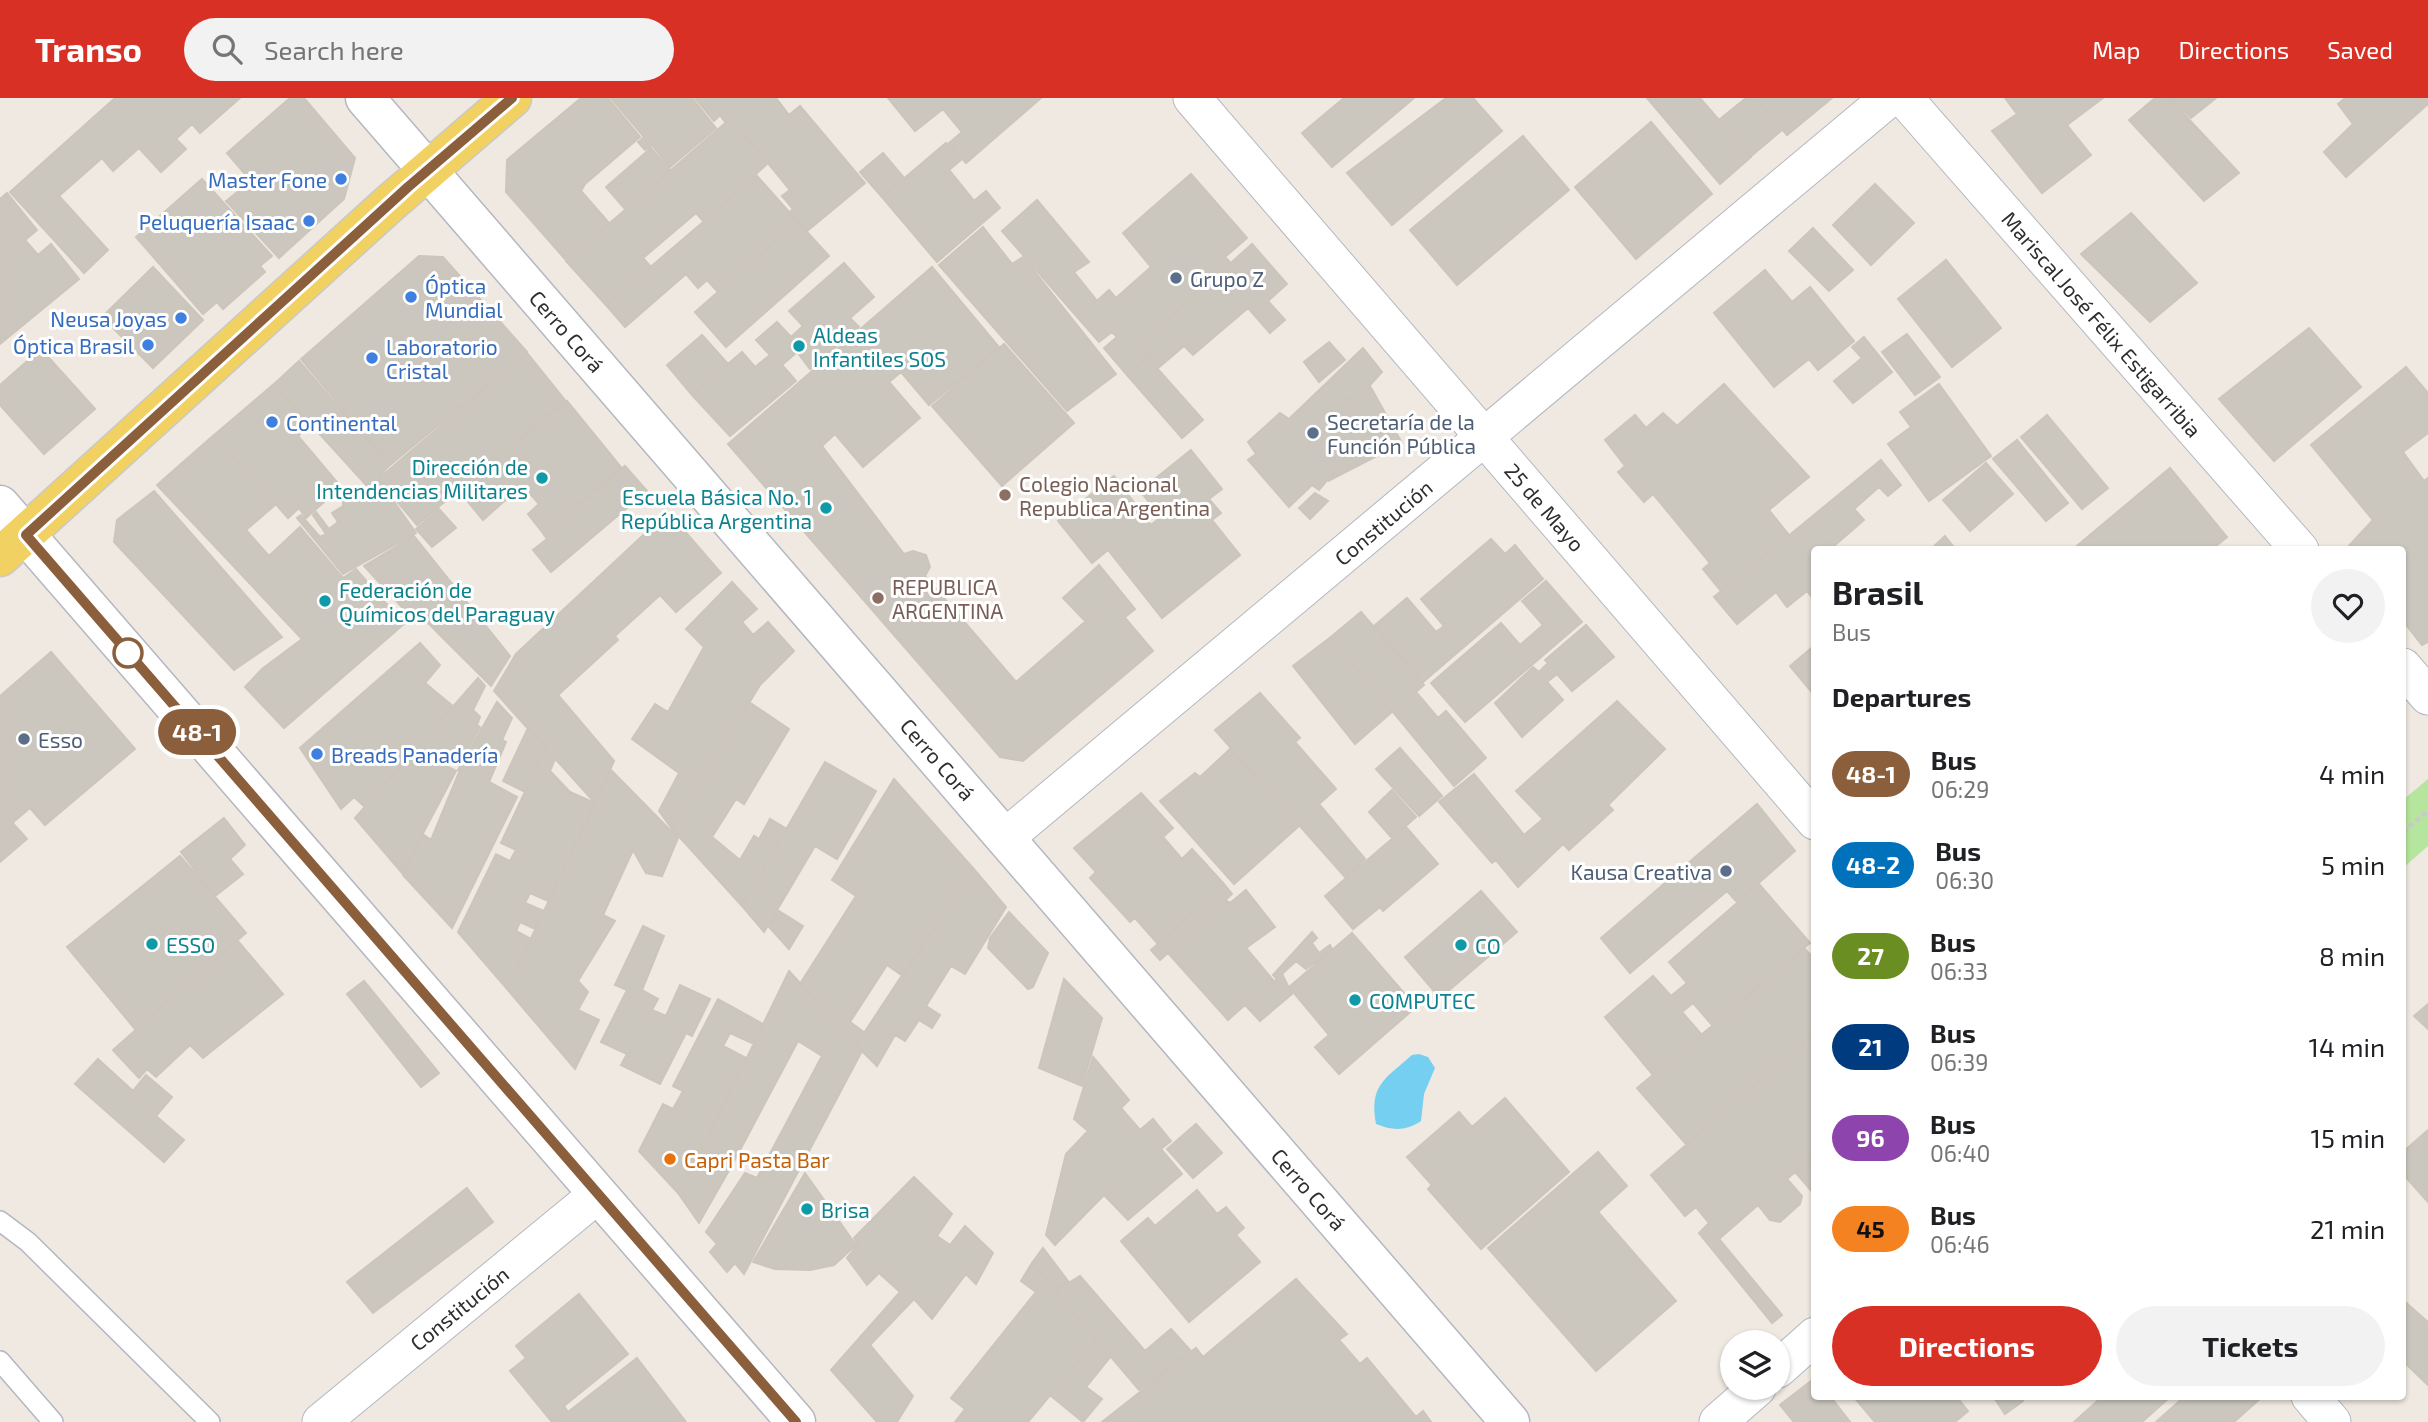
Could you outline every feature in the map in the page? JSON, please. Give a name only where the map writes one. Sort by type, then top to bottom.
[{"type":"main road","points":[[13,546],[428,170],[512,98]]},
{"type":"street","name":"Cerro Corá","points":[[365,98],[1510,1422]]},
{"type":"street","name":"25 de Mayo","points":[[1192,98],[1811,816]]},
{"type":"street","name":"Constitución","points":[[1006,837],[1889,98]]},
{"type":"street","name":"Mariscal José Félix Estigarribia","points":[[1904,98],[2296,546]]},
{"type":"street","points":[[0,505],[13,546],[598,1194],[796,1422]]},
{"type":"street","points":[[2406,670],[2428,696]]},
{"type":"street","name":"Constitución","points":[[321,1422],[598,1194]]},
{"type":"street","points":[[1790,1358],[1811,1340]]},
{"type":"street","points":[[1718,1422],[1743,1400]]},
{"type":"street","points":[[2313,1400],[2332,1422]]},
{"type":"lane","points":[[0,1221],[28,1242],[210,1422]]},
{"type":"lane","points":[[0,1361],[52,1422]]},
{"type":"path","points":[[2406,829],[2428,810]]},
{"type":"green space","points":[[2428,779],[2428,846],[2406,865],[2406,797]]},
{"type":"water","points":[[1412,1055],[1428,1057],[1435,1068],[1424,1094],[1421,1121],[1399,1129],[1376,1124],[1375,1100],[1381,1084]]},
{"type":"building","points":[[115,98],[240,98],[200,133],[192,124],[176,139],[186,149],[161,172],[139,148],[113,171],[102,158],[59,196],[108,250],[84,273],[10,192]]},
{"type":"building","points":[[290,98],[304,98],[355,158],[344,199],[279,258],[226,201],[251,181],[227,153]]},
{"type":"building","points":[[581,98],[608,98],[640,137],[585,184],[581,191],[609,223],[565,259],[506,192],[507,160]]},
{"type":"building","points":[[611,98],[692,98],[716,128],[670,167],[652,145],[645,150],[638,142],[644,137]]},
{"type":"building","points":[[695,98],[776,98],[789,115],[800,106],[865,183],[807,231],[790,212],[793,209],[782,196],[790,190],[730,117],[725,122],[720,115],[714,121]]},
{"type":"building","points":[[888,98],[1041,98],[966,163],[949,143],[962,132],[943,109],[915,131]]},
{"type":"building","points":[[1344,98],[1414,98],[1332,167],[1302,133]]},
{"type":"building","points":[[1446,98],[1473,98],[1502,131],[1392,225],[1347,173]]},
{"type":"building","points":[[1647,98],[1700,98],[1751,157],[1720,184]]},
{"type":"building","points":[[1746,98],[1755,98],[1782,130],[1750,157],[1719,120]]},
{"type":"building","points":[[1832,98],[1787,135],[1757,100]]},
{"type":"building","points":[[2005,98],[2103,98],[2067,125],[2091,155],[2042,193],[1992,131],[2017,114]]},
{"type":"building","points":[[2155,98],[2169,98],[2239,173],[2204,201],[2129,120]]},
{"type":"building","points":[[2171,98],[2216,98],[2191,118]]},
{"type":"building","points":[[2345,98],[2428,98],[2428,104],[2346,177],[2324,152],[2353,124],[2338,104]]},
{"type":"building","points":[[730,119],[767,164],[704,222],[696,213],[643,258],[651,267],[606,305],[566,261]]},
{"type":"building","points":[[1651,122],[1712,194],[1636,259],[1575,187]]},
{"type":"building","points":[[1523,136],[1569,190],[1457,285],[1410,230]]},
{"type":"building","points":[[946,143],[961,160],[949,170],[974,201],[986,191],[1000,208],[937,262],[882,197]]},
{"type":"building","points":[[651,148],[670,170],[625,209],[606,187]]},
{"type":"building","points":[[883,153],[904,178],[882,197],[860,172]]},
{"type":"building","name":"Grupo Z","points":[[1191,174],[1247,238],[1225,257],[1231,263],[1138,346],[1148,358],[1126,374],[1104,348],[1117,337],[1112,332],[1099,342],[1078,318],[1109,290],[1116,298],[1151,267],[1123,233]]},
{"type":"building","points":[[757,176],[798,222],[718,292],[707,280],[698,288],[686,274],[625,327],[606,305]]},
{"type":"building","points":[[202,179],[272,256],[260,266],[265,272],[223,309],[217,302],[203,314],[136,237]]},
{"type":"building","points":[[1875,184],[1914,223],[1871,265],[1833,225]]},
{"type":"building","points":[[7,193],[37,230],[25,240],[38,255],[51,244],[79,279],[0,344],[0,199]]},
{"type":"building","points":[[1037,200],[1089,262],[1074,272],[1097,301],[1078,318],[1002,231]]},
{"type":"building","points":[[2131,213],[2197,283],[2150,322],[2081,254]]},
{"type":"building","name":"Aldeas Infantiles SOS","points":[[798,222],[829,256],[726,347],[695,312]]},
{"type":"building","points":[[983,227],[1012,264],[1023,257],[1116,374],[1067,411],[939,265]]},
{"type":"building","points":[[1813,228],[1853,270],[1829,291],[1789,251]]},
{"type":"building","points":[[1252,244],[1287,284],[1268,301],[1285,320],[1270,333],[1248,308],[1193,355],[1184,346],[1158,368],[1138,346]]},
{"type":"building","points":[[419,256],[443,257],[527,352],[390,465],[301,359]]},
{"type":"building","points":[[1946,260],[2001,328],[1952,367],[1898,299]]},
{"type":"building","name":"Aldeas Infantiles SOS","points":[[844,263],[874,297],[850,318],[859,327],[810,369],[797,352],[782,365],[796,381],[730,436],[692,395],[742,352],[755,367],[770,355],[756,340],[777,322],[791,337],[803,326],[789,311]]},
{"type":"building","points":[[153,267],[203,320],[153,368],[102,317]]},
{"type":"building","name":"Escuela Básica No. 1 República Argentina","points":[[932,267],[999,347],[929,405],[901,372],[889,382],[920,418],[863,467],[835,434],[822,446],[904,554],[913,551],[926,555],[930,567],[925,576],[1016,682],[1110,600],[1153,651],[1023,761],[1000,757],[728,444]]},
{"type":"building","points":[[1765,270],[1792,302],[1810,287],[1854,341],[1818,370],[1809,359],[1774,387],[1714,313]]},
{"type":"building","points":[[2309,328],[2361,387],[2274,461],[2219,399]]},
{"type":"building","points":[[1907,334],[1940,377],[1915,395],[1882,352]]},
{"type":"building","points":[[702,335],[728,364],[692,395],[667,365]]},
{"type":"building","points":[[1864,337],[1892,372],[1853,403],[1834,381],[1862,358],[1852,347]]},
{"type":"building","points":[[1329,342],[1345,360],[1319,382],[1304,362]]},
{"type":"building","points":[[1004,344],[1074,423],[1002,486],[932,406]]},
{"type":"building","name":"Secretaría de la Función Pública","points":[[1363,348],[1382,372],[1359,397],[1345,400],[1375,424],[1319,490],[1312,485],[1289,507],[1248,460],[1256,454],[1248,442],[1280,413],[1289,419]]},
{"type":"building","points":[[41,349],[95,409],[44,454],[0,405],[0,385]]},
{"type":"building","points":[[527,353],[565,400],[417,525],[378,479]]},
{"type":"building","points":[[1148,358],[1203,420],[1182,438],[1126,374]]},
{"type":"building","points":[[299,361],[389,466],[368,487],[274,384]]},
{"type":"building","points":[[2406,367],[2428,393],[2428,433],[2403,452],[2424,481],[2428,478],[2428,642],[2422,645],[2406,625],[2406,546],[2349,546],[2373,520],[2311,445]]},
{"type":"building","points":[[274,384],[310,425],[298,436],[341,487],[306,518],[299,508],[288,518],[214,435]]},
{"type":"building","points":[[1724,384],[1809,477],[1769,510],[1789,535],[1721,591],[1703,569],[1710,563],[1653,494],[1644,502],[1618,472],[1625,466],[1605,440],[1635,415],[1646,428],[1663,413],[1677,426]]},
{"type":"building","points":[[1939,384],[1991,456],[1929,501],[1888,444],[1911,427],[1900,412]]},
{"type":"building","name":"Secretaría de la Función Pública","points":[[1370,386],[1402,443],[1328,481],[1375,424],[1345,400],[1359,397]]},
{"type":"building","name":"Dirección de Intendencias Militares","points":[[567,401],[621,467],[543,533],[528,514],[539,504],[526,489],[522,491],[519,488],[483,520],[459,491]]},
{"type":"building","points":[[2047,415],[2108,488],[2082,509],[2021,437]]},
{"type":"building","name":"Federación de Químicos del Paraguay","points":[[214,435],[275,505],[246,530],[269,556],[300,527],[343,578],[356,569],[404,624],[284,728],[245,687],[262,669],[302,639],[157,485]]},
{"type":"building","points":[[2017,440],[2068,503],[2046,521],[1993,459]]},
{"type":"building","points":[[1191,450],[1222,489],[1209,499],[1221,513],[1212,520],[1240,555],[1162,618],[1108,550],[1092,563],[1058,521],[1114,476],[1151,525],[1161,517],[1140,491]]},
{"type":"building","points":[[1881,460],[1901,485],[1888,496],[1879,487],[1854,509],[1864,520],[1834,546],[1811,546],[1811,596],[1807,591],[1787,607],[1776,592],[1737,624],[1714,597]]},
{"type":"building","points":[[1986,463],[2013,494],[1970,531],[1943,500]]},
{"type":"building","points":[[625,466],[647,491],[551,572],[533,550],[547,539],[544,535]]},
{"type":"building","points":[[2170,468],[2227,537],[2216,546],[2077,546]]},
{"type":"building","points":[[378,479],[416,533],[343,574],[297,518],[301,515],[320,537],[326,534],[313,515],[316,512],[329,529],[338,522],[332,513],[343,506],[343,498],[349,500]]},
{"type":"building","points":[[154,491],[282,637],[234,670],[114,542],[117,520]]},
{"type":"building","points":[[1315,493],[1328,501],[1310,519],[1299,508]]},
{"type":"building","points":[[439,509],[456,528],[432,547],[416,529]]},
{"type":"building","points":[[668,512],[721,573],[676,612],[660,595],[615,636],[618,640],[558,695],[614,761],[595,803],[494,691],[516,654]]},
{"type":"building","points":[[414,536],[510,656],[491,686],[418,613],[412,618],[364,566]]},
{"type":"building","points":[[1945,536],[1953,546],[1934,546]]},
{"type":"building","points":[[1491,539],[1505,554],[1515,545],[1543,579],[1423,682],[1375,625],[1407,598],[1436,632],[1444,626],[1421,599]]},
{"type":"building","points":[[1099,565],[1135,609],[1125,617],[1111,599],[1085,621],[1063,598]]},
{"type":"building","points":[[1546,581],[1582,622],[1465,722],[1431,683],[1501,623],[1520,645],[1543,625],[1522,601]]},
{"type":"building","points":[[732,582],[757,609],[742,622],[753,635],[768,622],[794,651],[760,685],[672,829],[659,811],[679,773],[632,739],[655,704],[668,712],[704,647],[686,629]]},
{"type":"building","points":[[1361,612],[1424,685],[1416,692],[1438,718],[1446,711],[1486,758],[1454,786],[1331,637]]},
{"type":"building","points":[[1586,625],[1614,657],[1572,691],[1557,674],[1547,682],[1563,700],[1522,737],[1495,703],[1533,667],[1539,672],[1548,663],[1545,660]]},
{"type":"building","points":[[1331,637],[1392,712],[1355,744],[1293,666]]},
{"type":"building","points":[[420,643],[440,665],[425,683],[453,706],[365,807],[354,797],[341,809],[300,748]]},
{"type":"building","points":[[1811,648],[1811,691],[1790,666]]},
{"type":"building","name":"ESSO","points":[[51,652],[135,749],[45,825],[30,808],[12,823],[0,809],[0,696]]},
{"type":"building","points":[[478,678],[485,686],[473,710],[480,717],[477,725],[480,727],[463,757],[456,752],[446,766],[456,771],[402,873],[355,818]]},
{"type":"building","points":[[1260,693],[1300,738],[1295,742],[1336,789],[1319,804],[1365,859],[1345,877],[1215,730]]},
{"type":"building","points":[[1617,701],[1665,749],[1608,805],[1613,810],[1569,850],[1563,844],[1518,887],[1496,860],[1492,863],[1439,802],[1474,774],[1524,835],[1543,819],[1516,791]]},
{"type":"building","points":[[497,702],[512,718],[502,740],[506,742],[489,782],[517,797],[452,928],[403,875],[424,835],[431,840],[458,770]]},
{"type":"building","points":[[749,702],[789,729],[744,804],[736,799],[712,837],[740,860],[754,836],[759,839],[770,819],[787,829],[742,906],[672,829]]},
{"type":"building","points":[[528,728],[546,747],[525,792],[503,781]]},
{"type":"building","points":[[546,747],[555,759],[550,771],[570,792],[595,803],[548,901],[530,893],[525,903],[544,911],[535,929],[520,922],[516,931],[531,939],[507,989],[458,932],[496,854],[510,861],[516,850],[501,843]]},
{"type":"building","points":[[1400,748],[1442,796],[1419,816],[1376,769]]},
{"type":"building","points":[[1230,749],[1299,826],[1234,884],[1160,801],[1195,773],[1200,777]]},
{"type":"building","points":[[825,762],[876,791],[837,859],[815,846],[764,932],[742,906]]},
{"type":"building","points":[[611,770],[678,838],[662,876],[646,873],[633,850],[603,915],[615,921],[578,981],[588,992],[578,1010],[599,1020],[575,1069],[507,989]]},
{"type":"building","points":[[894,779],[973,868],[903,976],[887,965],[850,1022],[865,1033],[856,1045],[800,984],[856,896],[832,880]]},
{"type":"building","points":[[1392,790],[1416,817],[1392,838],[1369,812]]},
{"type":"building","points":[[1141,793],[1173,828],[1163,837],[1182,859],[1192,849],[1224,884],[1158,944],[1135,918],[1130,922],[1090,878],[1096,872],[1074,848]]},
{"type":"building","name":"Kausa Creativa","points":[[1757,804],[1795,851],[1737,902],[1727,891],[1630,973],[1601,938]]},
{"type":"building","points":[[0,809],[27,839],[0,862]]},
{"type":"building","name":"ESSO","points":[[224,818],[245,845],[230,859],[243,874],[215,896],[181,852]]},
{"type":"building","points":[[1406,827],[1438,864],[1383,911],[1380,907],[1353,929],[1325,896]]},
{"type":"building","name":"ESSO","points":[[180,856],[246,933],[135,1029],[67,947]]},
{"type":"building","points":[[973,868],[1006,907],[965,974],[951,966],[926,1006],[940,1015],[932,1028],[919,1020],[905,1041],[895,1035],[877,1066],[856,1045]]},
{"type":"building","points":[[1224,884],[1232,894],[1160,960],[1151,950]]},
{"type":"building","points":[[1759,884],[1810,943],[1712,1025],[1693,1003],[1682,1012],[1701,1034],[1653,1075],[1605,1017],[1653,976],[1671,996],[1687,983],[1669,962]]},
{"type":"building","points":[[1246,890],[1275,927],[1246,948],[1273,980],[1228,1020],[1168,953],[1226,900],[1230,903]]},
{"type":"building","name":"CO","points":[[1481,891],[1517,932],[1440,998],[1405,957]]},
{"type":"building","points":[[779,911],[803,926],[789,949],[769,927]]},
{"type":"building","points":[[1009,912],[1048,953],[1033,987],[1028,989],[988,948],[990,938]]},
{"type":"building","points":[[643,926],[664,936],[642,990],[658,999],[652,1010],[666,1016],[680,985],[710,999],[692,1036],[686,1033],[660,1084],[621,1065],[627,1054],[601,1042],[627,990],[615,985]]},
{"type":"building","points":[[1312,932],[1317,938],[1312,943],[1319,953],[1330,945],[1332,949],[1306,969],[1296,961],[1282,974],[1292,994],[1260,1021],[1246,1006],[1277,979],[1273,975]]},
{"type":"building","name":"COMPUTEC","points":[[1352,933],[1416,1007],[1339,1074],[1315,1047],[1329,1035],[1289,987]]},
{"type":"building","points":[[237,940],[283,994],[203,1058],[190,1045],[156,1077],[147,1069],[139,1078],[113,1050]]},
{"type":"building","points":[[1805,949],[1811,956],[1811,1036],[1686,1144],[1637,1088]]},
{"type":"building","points":[[789,971],[862,1051],[744,1274],[735,1263],[727,1272],[710,1252],[717,1244],[706,1232],[745,1173],[757,1178],[822,1056],[798,1041],[732,1165],[703,1148]]},
{"type":"building","points":[[1064,979],[1102,1018],[1082,1086],[1039,1068]]},
{"type":"building","points":[[364,981],[439,1073],[421,1087],[347,994]]},
{"type":"building","points":[[718,999],[763,1024],[754,1044],[730,1033],[723,1046],[746,1058],[678,1193],[639,1151],[663,1104],[673,1109],[683,1091],[673,1086]]},
{"type":"building","points":[[2428,1004],[2428,1029],[2414,1016]]},
{"type":"building","points":[[1811,1037],[1811,1158],[1787,1179],[1802,1196],[1800,1204],[1780,1222],[1770,1220],[1758,1205],[1719,1239],[1782,1315],[1772,1323],[1699,1233],[1709,1223],[1696,1207],[1685,1216],[1651,1175]]},
{"type":"building","points":[[1093,1057],[1129,1100],[1121,1108],[1140,1130],[1153,1119],[1171,1141],[1161,1149],[1182,1174],[1128,1220],[1104,1195],[1055,1245],[1046,1235],[1066,1154],[1088,1131],[1074,1119]]},
{"type":"building","points":[[98,1059],[133,1091],[146,1075],[172,1097],[156,1116],[184,1140],[164,1162],[75,1084]]},
{"type":"building","points":[[1505,1098],[1569,1172],[1481,1249],[1428,1189],[1432,1185],[1407,1157],[1459,1112],[1472,1127]]},
{"type":"building","points":[[1196,1124],[1222,1153],[1193,1178],[1167,1149]]},
{"type":"building","points":[[2428,1130],[2428,1202],[2406,1177],[2406,1149]]},
{"type":"building","points":[[703,1148],[732,1165],[699,1223],[678,1193]]},
{"type":"building","points":[[1598,1152],[1627,1186],[1598,1212],[1676,1301],[1596,1371],[1488,1248]]},
{"type":"building","points":[[1811,1159],[1811,1190],[1795,1172]]},
{"type":"building","name":"Brisa","points":[[805,1173],[856,1245],[834,1265],[810,1270],[775,1269],[753,1262]]},
{"type":"building","points":[[914,1177],[952,1214],[937,1236],[950,1245],[965,1226],[993,1253],[976,1284],[966,1274],[932,1319],[914,1299],[870,1345],[913,1396],[897,1422],[877,1422],[831,1370],[900,1292],[879,1273],[867,1285],[847,1258],[858,1245],[854,1238]]},
{"type":"building","points":[[467,1188],[493,1222],[373,1313],[347,1282]]},
{"type":"building","points":[[1197,1190],[1217,1214],[1226,1207],[1244,1228],[1236,1235],[1260,1262],[1189,1322],[1121,1241],[1148,1218],[1155,1226]]},
{"type":"building","points":[[1043,1248],[1068,1281],[1055,1291],[1032,1263]]},
{"type":"building","points":[[1032,1263],[1096,1340],[1028,1422],[955,1422],[965,1409],[951,1398],[1036,1292],[1021,1281]]},
{"type":"building","points":[[1080,1276],[1145,1351],[1171,1329],[1191,1351],[1139,1390],[1055,1291]]},
{"type":"building","points":[[1296,1279],[1347,1334],[1339,1340],[1360,1364],[1367,1358],[1416,1417],[1423,1411],[1431,1422],[1102,1422],[1196,1348],[1203,1357]]},
{"type":"building","points":[[579,1294],[628,1354],[564,1406],[568,1412],[552,1422],[510,1371],[526,1358],[516,1346]]},
{"type":"building","points":[[2406,1303],[2428,1322],[2428,1385],[2406,1364]]},
{"type":"building","points":[[1096,1340],[1111,1356],[1086,1387],[1102,1399],[1083,1422],[1050,1395]]},
{"type":"building","points":[[637,1358],[686,1422],[555,1422],[568,1412]]},
{"type":"building","points":[[1811,1381],[1811,1400],[1833,1400],[1850,1422],[1794,1422],[1780,1405],[1790,1400]]},
{"type":"building","points":[[1856,1400],[1959,1400],[1968,1411],[1955,1422],[1875,1422]]},
{"type":"building","points":[[1996,1400],[2022,1400],[2023,1401],[2005,1414]]},
{"type":"building","points":[[2099,1400],[2167,1400],[2142,1422],[2074,1422]]},
{"type":"building","points":[[2181,1400],[2259,1400],[2234,1422],[2156,1422]]},
{"type":"bus line","name":"48-1","points":[[512,98],[408,187],[26,535],[796,1422]]},
{"type":"place","name":"Master Fone","points":[[341,179]]},
{"type":"place","name":"Peluquería Isaac","points":[[309,221]]},
{"type":"place","name":"Grupo Z","points":[[1176,278]]},
{"type":"place","name":"Óptica Mundial","points":[[411,297]]},
{"type":"place","name":"Neusa Joyas","points":[[181,318]]},
{"type":"place","name":"Óptica Brasil","points":[[148,345]]},
{"type":"place","name":"Aldeas Infantiles SOS","points":[[799,346]]},
{"type":"place","name":"Laboratorio Cristal","points":[[372,358]]},
{"type":"place","name":"Continental","points":[[272,422]]},
{"type":"place","name":"Secretaría de la Función Pública","points":[[1313,433]]},
{"type":"place","name":"Dirección de Intendencias Militares","points":[[542,478]]},
{"type":"place","name":"Colegio Nacional Republica Argentina","points":[[1005,495]]},
{"type":"place","name":"Escuela Básica No. 1 República Argentina","points":[[826,508]]},
{"type":"place","name":"REPUBLICA ARGENTINA","points":[[878,598]]},
{"type":"place","name":"Federación de Químicos del Paraguay","points":[[325,601]]},
{"type":"place","name":"Esso","points":[[24,739]]},
{"type":"place","name":"Breads Panadería","points":[[317,754]]},
{"type":"place","name":"Kausa Creativa","points":[[1726,871]]},
{"type":"place","name":"ESSO","points":[[152,944]]},
{"type":"place","name":"CO","points":[[1461,945]]},
{"type":"place","name":"COMPUTEC","points":[[1355,1000]]},
{"type":"place","name":"Capri Pasta Bar","points":[[670,1159]]},
{"type":"place","name":"Brisa","points":[[807,1209]]}]
